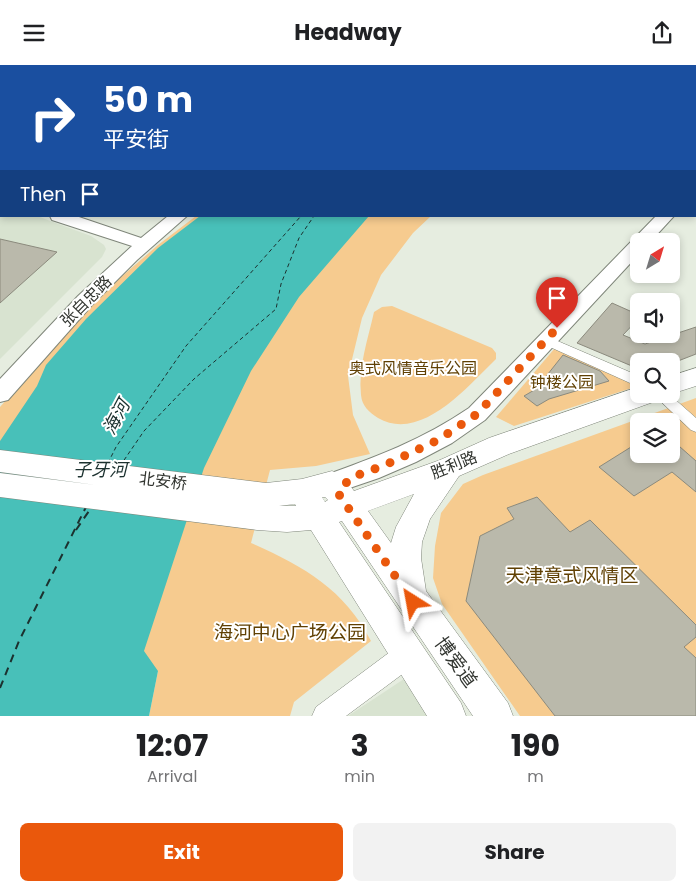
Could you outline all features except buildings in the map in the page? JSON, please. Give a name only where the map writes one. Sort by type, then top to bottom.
[{"type":"main road","points":[[680,382],[696,377]]},
{"type":"main road","name":"胜利路","points":[[262,506],[288,519],[336,498],[450,468],[499,446],[630,400]]},
{"type":"main road","name":"北安桥","points":[[0,461],[262,506]]},
{"type":"main road","points":[[413,602],[406,575],[408,536],[420,505],[450,468]]},
{"type":"main road","name":"北安桥","points":[[0,485],[262,506]]},
{"type":"main road","name":"博爱道","points":[[262,506],[302,491],[336,498],[495,716]]},
{"type":"main road","name":"博爱道","points":[[336,498],[337,545],[448,716]]},
{"type":"main road","points":[[288,519],[318,530],[337,545]]},
{"type":"street","points":[[62,217],[143,238]]},
{"type":"street","points":[[98,217],[143,238]]},
{"type":"street","name":"张自忠路","points":[[0,394],[45,342],[161,217]]},
{"type":"street","name":"张自忠路","points":[[0,372],[68,301],[143,238],[177,217]]},
{"type":"street","points":[[649,233],[665,217]]},
{"type":"street","points":[[336,498],[385,465],[451,433],[477,414],[630,252]]},
{"type":"street","points":[[546,340],[630,379]]},
{"type":"street","points":[[670,403],[696,426]]},
{"type":"street","points":[[325,716],[407,655]]},
{"type":"shaded area","points":[[0,217],[40,217],[91,236],[104,245],[106,249],[102,257],[0,359]]},
{"type":"shaded area","points":[[404,679],[429,716],[348,716]]},
{"type":"green space","name":"海河中心广场公园","points":[[195,217],[430,217],[413,233],[381,275],[362,318],[348,376],[353,415],[370,454],[316,466],[270,470],[251,543],[305,570],[335,593],[360,623],[371,641],[294,702],[290,716],[149,716],[158,671],[0,716],[0,407],[90,304],[158,245]]},
{"type":"green space","name":"奥式风情音乐公园","points":[[392,306],[492,348],[496,353],[496,359],[458,396],[443,408],[411,423],[394,424],[378,418],[367,408],[361,395],[362,364],[374,312],[382,307]]},
{"type":"green space","name":"钟楼公园","points":[[555,348],[630,382],[630,389],[514,426],[496,417]]},
{"type":"green space","name":"天津意式风情区","points":[[696,398],[696,716],[520,716],[442,604],[433,578],[435,546],[441,513],[463,484],[630,422],[630,463],[680,463],[680,413],[655,413]]},
{"type":"water","name":"子牙河","points":[[199,217],[368,217],[299,297],[251,371],[204,468],[144,651],[158,671],[149,716],[0,716],[0,441],[37,386],[46,365],[86,319],[158,248]]},
{"type":"ferry route","points":[[108,463],[116,447],[186,346],[300,217]]},
{"type":"ferry route","points":[[120,466],[144,431],[194,379],[276,309],[281,284],[299,238],[313,217]]},
{"type":"ferry route","points":[[0,688],[19,641],[86,507]]},
{"type":"ferry route","points":[[76,530],[91,508]]},
{"type":"route","points":[[413,602],[338,493],[350,478],[385,465],[438,440],[477,414],[557,328]]},
{"type":"water label","name":"海河","points":[[116,417]]}]
